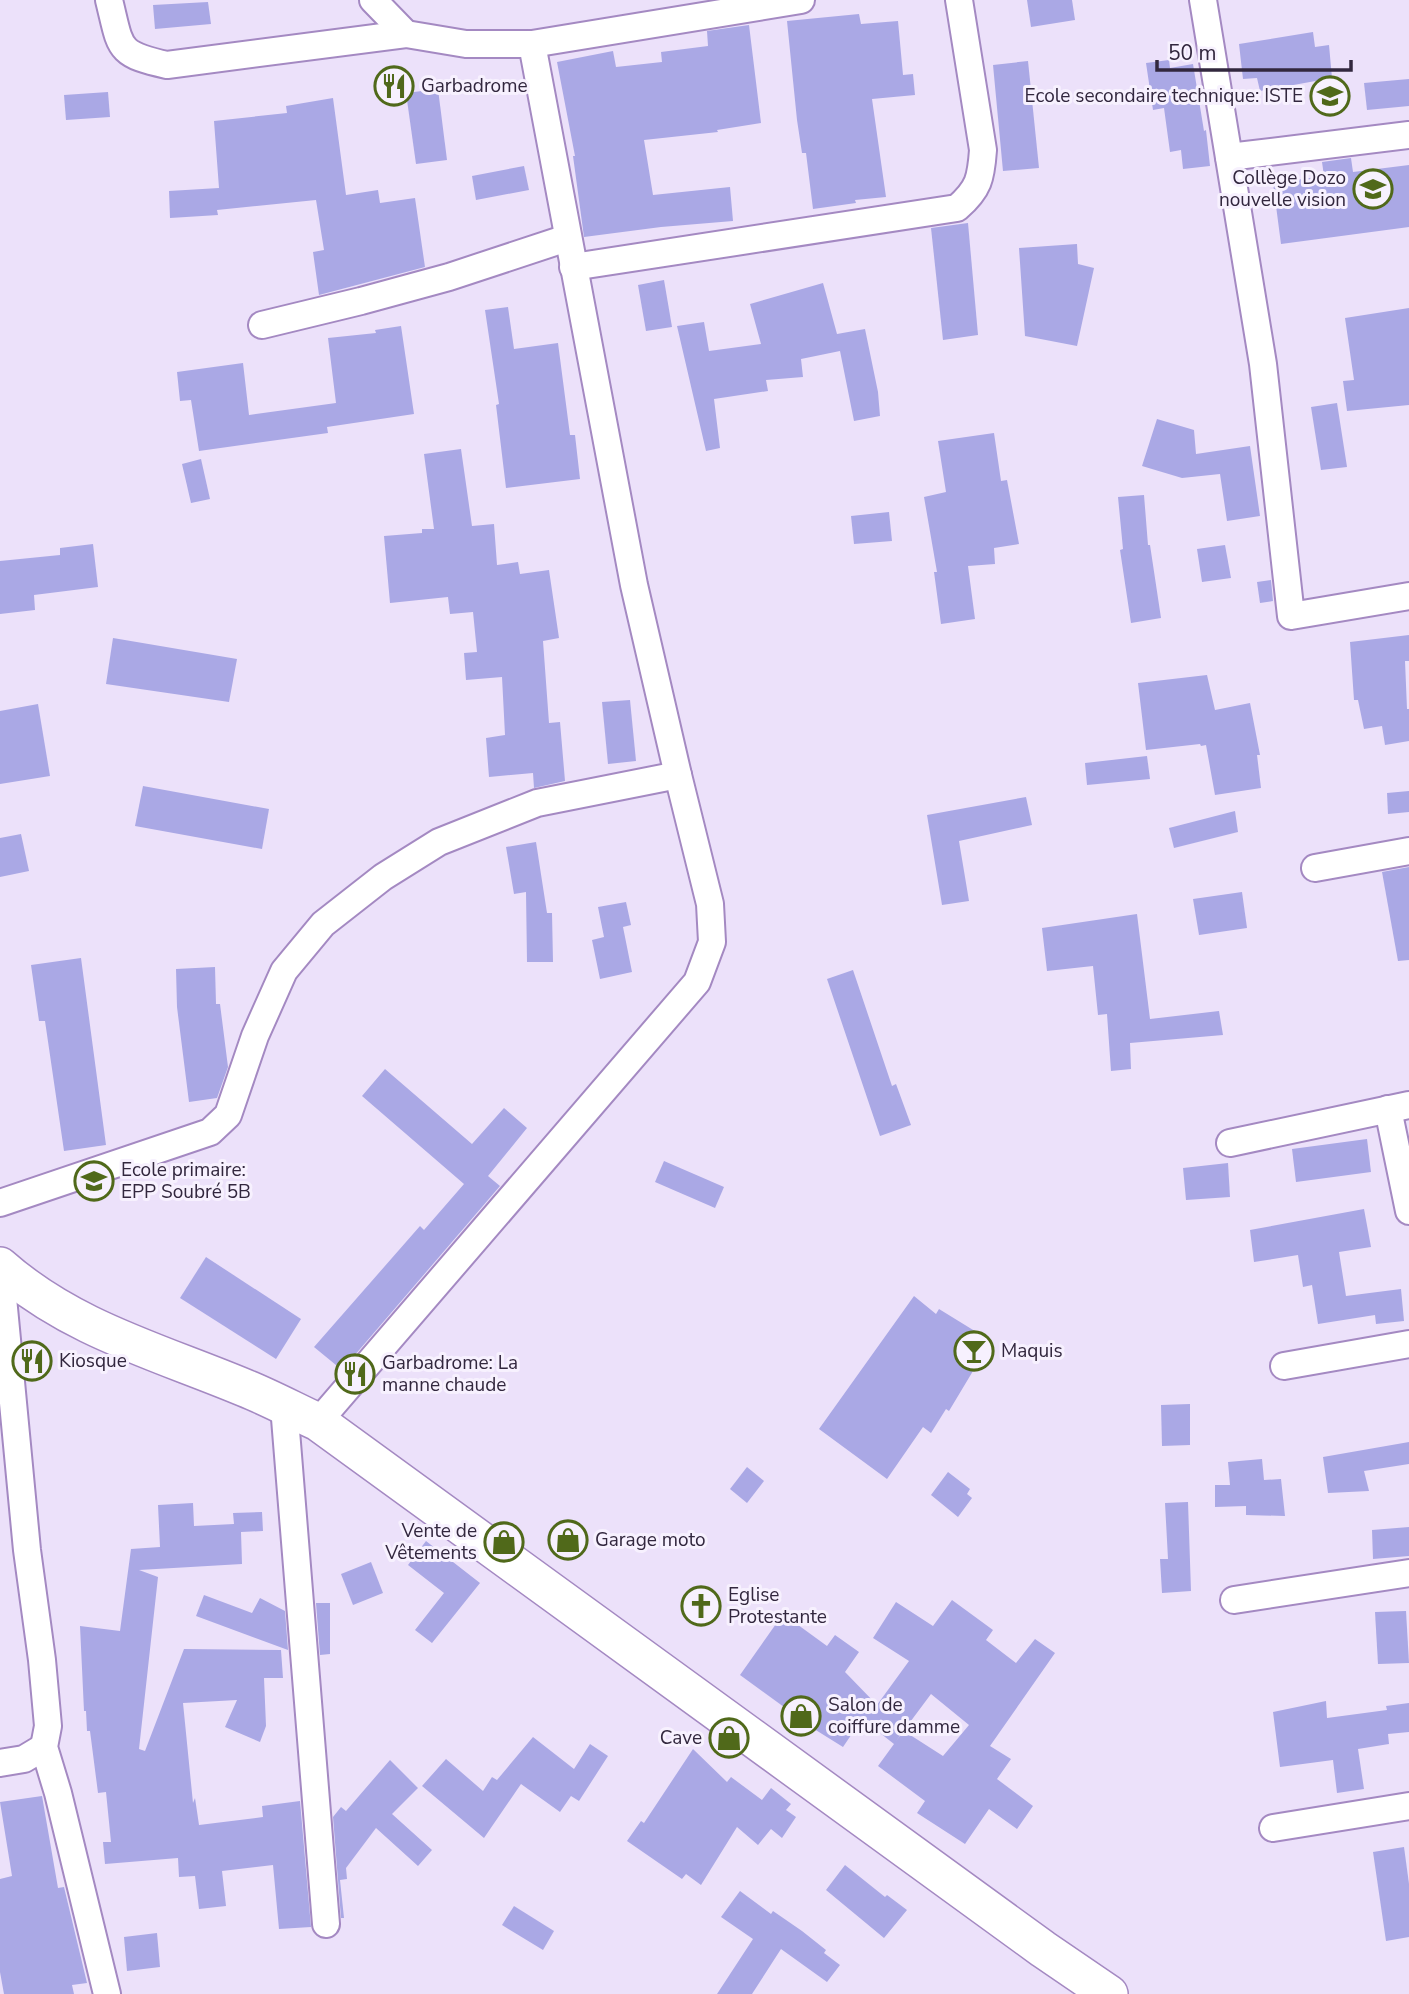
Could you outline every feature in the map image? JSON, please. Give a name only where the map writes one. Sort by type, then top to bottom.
[{"type":"street","points":[[109,0],[119,41],[126,50],[137,58],[167,65],[406,34],[466,44],[532,44],[801,0]]},
{"type":"street","points":[[373,0],[406,34]]},
{"type":"street","points":[[573,267],[957,208],[973,194],[981,174],[983,150],[959,0]]},
{"type":"street","points":[[1203,0],[1263,364],[1291,616],[1409,596]]},
{"type":"street","points":[[318,1422],[697,982],[712,942],[710,904],[634,585],[532,44]]},
{"type":"street","points":[[1229,157],[1409,135]]},
{"type":"street","points":[[262,325],[449,277],[567,238]]},
{"type":"street","points":[[0,1203],[210,1132],[228,1115],[255,1036],[284,971],[323,924],[383,877],[439,842],[537,803],[678,775]]},
{"type":"street","points":[[1315,868],[1409,851]]},
{"type":"street","points":[[1230,1143],[1398,1107],[1409,1210]]},
{"type":"street","points":[[0,1266],[36,1295],[69,1315],[121,1340],[246,1388],[318,1422],[1109,1994]]},
{"type":"street","points":[[0,1266],[10,1477],[47,1713],[48,1726],[44,1747],[58,1793],[107,1994]]},
{"type":"street","points":[[1284,1366],[1409,1344]]},
{"type":"street","points":[[284,1406],[326,1924]]},
{"type":"street","points":[[1234,1600],[1409,1573]]},
{"type":"street","points":[[0,1763],[24,1759],[44,1747]]},
{"type":"street","points":[[1273,1828],[1409,1806]]},
{"type":"building","points":[[1027,0],[1072,0],[1075,20],[1031,27]]},
{"type":"building","points":[[208,2],[211,24],[155,29],[153,5]]},
{"type":"building","points":[[859,14],[861,24],[898,21],[903,75],[913,74],[915,95],[872,99],[886,197],[813,209],[806,153],[802,153],[797,120],[787,21]]},
{"type":"building","points":[[749,25],[761,123],[717,130],[718,132],[644,140],[653,195],[730,187],[733,221],[584,237],[575,156],[557,62],[613,51],[616,67],[662,62],[661,52],[708,46],[707,31]]},
{"type":"building","points":[[1313,32],[1315,47],[1329,45],[1332,78],[1260,91],[1257,78],[1243,79],[1239,44]]},
{"type":"building","points":[[1169,60],[1170,68],[1193,64],[1210,166],[1183,169],[1181,150],[1170,152],[1164,108],[1153,110],[1146,63]]},
{"type":"building","points":[[1028,61],[1039,168],[1003,171],[993,65]]},
{"type":"building","points":[[1409,79],[1409,106],[1367,110],[1364,83]]},
{"type":"building","points":[[438,89],[447,160],[416,164],[406,93]]},
{"type":"building","points":[[108,92],[110,117],[66,120],[64,95]]},
{"type":"building","points":[[333,98],[346,195],[378,190],[380,203],[415,198],[425,267],[319,295],[313,252],[324,250],[316,200],[217,210],[218,215],[170,218],[169,191],[219,188],[214,121],[287,113],[286,106]]},
{"type":"building","points":[[1351,158],[1353,172],[1409,165],[1409,227],[1281,244],[1273,183],[1324,176],[1322,162]]},
{"type":"building","points":[[524,166],[529,190],[476,200],[472,176]]},
{"type":"building","points":[[968,223],[978,335],[943,340],[931,228]]},
{"type":"building","points":[[1077,244],[1078,264],[1094,268],[1077,346],[1025,336],[1019,248]]},
{"type":"building","points":[[664,280],[672,327],[646,331],[638,285]]},
{"type":"building","points":[[823,283],[837,334],[865,329],[878,392],[880,416],[854,421],[840,351],[801,359],[803,377],[766,380],[768,391],[714,399],[720,448],[706,451],[677,326],[704,322],[709,351],[761,344],[750,304]]},
{"type":"building","points":[[508,307],[514,349],[558,343],[570,435],[575,435],[580,479],[506,488],[496,405],[499,404],[485,310]]},
{"type":"building","points":[[1409,308],[1409,405],[1347,411],[1343,381],[1354,380],[1345,318]]},
{"type":"building","points":[[401,326],[414,414],[327,427],[328,433],[199,451],[191,400],[180,401],[177,372],[243,363],[249,415],[336,403],[328,338],[376,333],[375,330]]},
{"type":"building","points":[[1337,403],[1347,467],[1321,470],[1311,407]]},
{"type":"building","points":[[1157,419],[1194,430],[1196,454],[1250,446],[1260,516],[1227,521],[1220,474],[1182,478],[1142,466]]},
{"type":"building","points":[[994,433],[1001,481],[1007,480],[1019,544],[994,548],[995,564],[968,566],[975,619],[941,624],[934,572],[937,572],[924,497],[946,492],[938,441]]},
{"type":"building","points":[[461,449],[472,526],[494,524],[497,565],[518,562],[520,574],[549,570],[559,638],[543,641],[549,723],[560,722],[565,781],[534,788],[533,773],[489,777],[486,738],[505,735],[502,677],[466,680],[464,653],[477,652],[473,612],[450,614],[448,597],[390,603],[384,536],[422,533],[422,529],[434,529],[424,454]]},
{"type":"building","points":[[201,459],[210,499],[191,503],[182,464]]},
{"type":"building","points":[[1144,495],[1148,545],[1161,618],[1131,623],[1120,550],[1123,549],[1118,497]]},
{"type":"building","points":[[889,512],[892,541],[854,544],[851,516]]},
{"type":"building","points":[[93,544],[98,587],[34,595],[35,610],[0,614],[0,561],[60,555],[60,548]]},
{"type":"building","points":[[1225,545],[1231,578],[1202,582],[1197,549]]},
{"type":"building","points":[[1271,580],[1273,601],[1260,603],[1257,582]]},
{"type":"building","points":[[1409,635],[1409,661],[1405,661],[1409,741],[1385,745],[1382,726],[1364,729],[1358,700],[1354,700],[1350,642]]},
{"type":"building","points":[[113,638],[237,659],[229,702],[106,684]]},
{"type":"building","points":[[1207,675],[1215,710],[1250,703],[1260,755],[1257,755],[1261,788],[1215,795],[1206,745],[1146,750],[1138,683]]},
{"type":"building","points":[[630,700],[636,761],[608,764],[602,702]]},
{"type":"building","points":[[38,704],[50,776],[0,784],[0,711]]},
{"type":"building","points":[[1147,756],[1150,779],[1087,785],[1085,763]]},
{"type":"building","points":[[143,786],[269,809],[262,849],[135,826]]},
{"type":"building","points":[[1409,791],[1409,812],[1388,814],[1387,793]]},
{"type":"building","points":[[1026,797],[1032,825],[959,841],[969,901],[942,905],[927,815]]},
{"type":"building","points":[[1235,811],[1238,832],[1174,848],[1169,828]]},
{"type":"building","points":[[21,834],[29,871],[0,877],[0,838]]},
{"type":"building","points":[[536,842],[547,913],[552,913],[553,962],[527,962],[526,892],[514,894],[506,847]]},
{"type":"building","points":[[1409,867],[1409,960],[1398,961],[1382,872]]},
{"type":"building","points":[[1242,892],[1247,928],[1199,935],[1193,899]]},
{"type":"building","points":[[626,902],[631,925],[623,927],[632,972],[600,979],[592,940],[604,937],[598,907]]},
{"type":"building","points":[[1137,914],[1150,1019],[1219,1011],[1223,1035],[1130,1043],[1131,1069],[1111,1071],[1107,1014],[1098,1015],[1093,966],[1047,971],[1042,928]]},
{"type":"building","points":[[81,958],[106,1145],[64,1151],[45,1021],[39,1021],[31,965]]},
{"type":"building","points":[[215,967],[216,1004],[220,1004],[228,1067],[217,1098],[189,1102],[177,1007],[176,969]]},
{"type":"building","points":[[853,970],[892,1086],[896,1084],[911,1125],[880,1136],[827,979]]},
{"type":"building","points":[[385,1069],[472,1144],[504,1108],[527,1128],[488,1176],[500,1186],[342,1370],[314,1347],[420,1226],[424,1230],[464,1184],[362,1096]]},
{"type":"building","points":[[1367,1139],[1371,1172],[1296,1182],[1292,1149]]},
{"type":"building","points":[[664,1161],[724,1187],[715,1208],[655,1182]]},
{"type":"building","points":[[1228,1163],[1230,1197],[1186,1200],[1183,1168]]},
{"type":"building","points":[[1364,1209],[1371,1247],[1339,1252],[1346,1296],[1401,1289],[1404,1321],[1376,1324],[1375,1315],[1318,1324],[1312,1285],[1303,1287],[1298,1255],[1254,1262],[1250,1230]]},
{"type":"building","points":[[206,1257],[301,1319],[276,1359],[180,1298]]},
{"type":"building","points":[[914,1296],[936,1314],[939,1309],[991,1341],[949,1411],[946,1409],[931,1433],[923,1427],[887,1479],[819,1429]]},
{"type":"building","points":[[1190,1404],[1190,1445],[1162,1446],[1161,1405]]},
{"type":"building","points":[[1409,1442],[1409,1464],[1364,1471],[1369,1491],[1328,1493],[1323,1457]]},
{"type":"building","points":[[1262,1459],[1264,1480],[1281,1479],[1285,1516],[1246,1515],[1246,1506],[1215,1507],[1215,1485],[1230,1485],[1228,1462]]},
{"type":"building","points":[[747,1467],[764,1481],[747,1503],[730,1489]]},
{"type":"building","points":[[948,1472],[970,1489],[967,1494],[972,1498],[958,1517],[931,1495]]},
{"type":"building","points":[[1188,1502],[1191,1591],[1162,1593],[1160,1559],[1168,1559],[1165,1503]]},
{"type":"building","points":[[193,1503],[194,1526],[234,1524],[233,1513],[262,1512],[263,1531],[241,1532],[242,1564],[139,1570],[158,1577],[139,1749],[145,1751],[184,1649],[281,1650],[283,1678],[264,1678],[266,1726],[260,1742],[225,1727],[237,1700],[183,1703],[193,1803],[195,1798],[199,1825],[263,1817],[262,1806],[300,1801],[311,1927],[279,1929],[273,1865],[222,1871],[226,1906],[199,1909],[195,1876],[179,1877],[178,1858],[105,1864],[103,1842],[111,1842],[106,1792],[98,1793],[90,1731],[87,1731],[80,1626],[120,1631],[131,1549],[160,1547],[158,1505]]},
{"type":"building","points":[[1409,1527],[1409,1556],[1373,1559],[1372,1530]]},
{"type":"building","points":[[426,1541],[480,1583],[432,1643],[415,1630],[444,1593],[408,1565]]},
{"type":"building","points":[[371,1562],[383,1593],[353,1605],[341,1574]]},
{"type":"building","points":[[204,1595],[252,1613],[260,1598],[285,1611],[288,1650],[196,1616]]},
{"type":"building","points":[[952,1600],[993,1630],[986,1640],[1016,1663],[1035,1639],[1055,1653],[990,1746],[1011,1759],[997,1779],[1033,1806],[1017,1829],[989,1809],[965,1844],[917,1813],[925,1801],[878,1766],[894,1744],[862,1719],[843,1747],[782,1709],[784,1707],[740,1675],[783,1614],[827,1646],[835,1635],[859,1652],[845,1672],[877,1705],[909,1661],[873,1638],[896,1602],[933,1626]],"holes":[[[931,1694],[969,1725],[943,1756],[904,1731],[896,1741]]]},
{"type":"building","points":[[316,1603],[330,1603],[330,1654],[320,1655]]},
{"type":"building","points":[[1406,1611],[1409,1663],[1378,1664],[1375,1612]]},
{"type":"building","points":[[1326,1701],[1327,1718],[1387,1710],[1386,1706],[1409,1703],[1409,1732],[1388,1734],[1389,1744],[1358,1749],[1364,1789],[1337,1793],[1333,1760],[1280,1767],[1273,1712]]},
{"type":"building","points":[[533,1737],[574,1769],[590,1744],[608,1756],[579,1801],[571,1796],[560,1812],[521,1784],[484,1838],[422,1786],[446,1759],[483,1791],[492,1777],[497,1780]]},
{"type":"building","points":[[693,1749],[727,1782],[731,1777],[762,1800],[771,1788],[791,1804],[786,1810],[796,1817],[782,1838],[771,1829],[758,1845],[737,1827],[701,1885],[686,1874],[682,1879],[627,1841],[641,1821],[644,1823]]},
{"type":"building","points":[[390,1760],[418,1788],[392,1814],[432,1850],[418,1866],[376,1828],[346,1868],[347,1879],[340,1880],[344,1918],[341,1918],[333,1817],[341,1807],[346,1811]]},
{"type":"building","points":[[42,1796],[58,1888],[64,1887],[87,1983],[72,1985],[74,1994],[4,1994],[0,1972],[0,1879],[12,1876],[0,1802]]},
{"type":"building","points":[[1404,1847],[1409,1884],[1409,1937],[1386,1941],[1373,1852]]},
{"type":"building","points":[[845,1865],[885,1897],[887,1895],[907,1910],[884,1938],[826,1890]]},
{"type":"building","points":[[740,1891],[771,1914],[773,1911],[826,1950],[824,1953],[840,1965],[827,1982],[781,1949],[752,1994],[717,1994],[753,1939],[721,1917]]},
{"type":"building","points":[[514,1906],[554,1931],[543,1950],[502,1925]]},
{"type":"building","points":[[157,1933],[160,1967],[127,1971],[124,1937]]},
{"type":"place","name":"Garbadrome","points":[[394,86]]},
{"type":"place","name":"Ecole secondaire technique: ISTE","points":[[1330,96]]},
{"type":"place","name":"Collège Dozo nouvelle vision","points":[[1373,189]]},
{"type":"place","name":"Ecole primaire: EPP Soubré 5B","points":[[94,1181]]},
{"type":"place","name":"Maquis","points":[[974,1351]]},
{"type":"place","name":"Kiosque","points":[[32,1361]]},
{"type":"place","name":"Garbadrome: La manne chaude","points":[[355,1374]]},
{"type":"place","name":"Garage moto","points":[[568,1540]]},
{"type":"place","name":"Vente de Vêtements","points":[[504,1542]]},
{"type":"place","name":"Eglise Protestante","points":[[701,1606]]},
{"type":"place","name":"Salon de coiffure damme","points":[[801,1716]]},
{"type":"place","name":"Cave","points":[[729,1738]]}]
